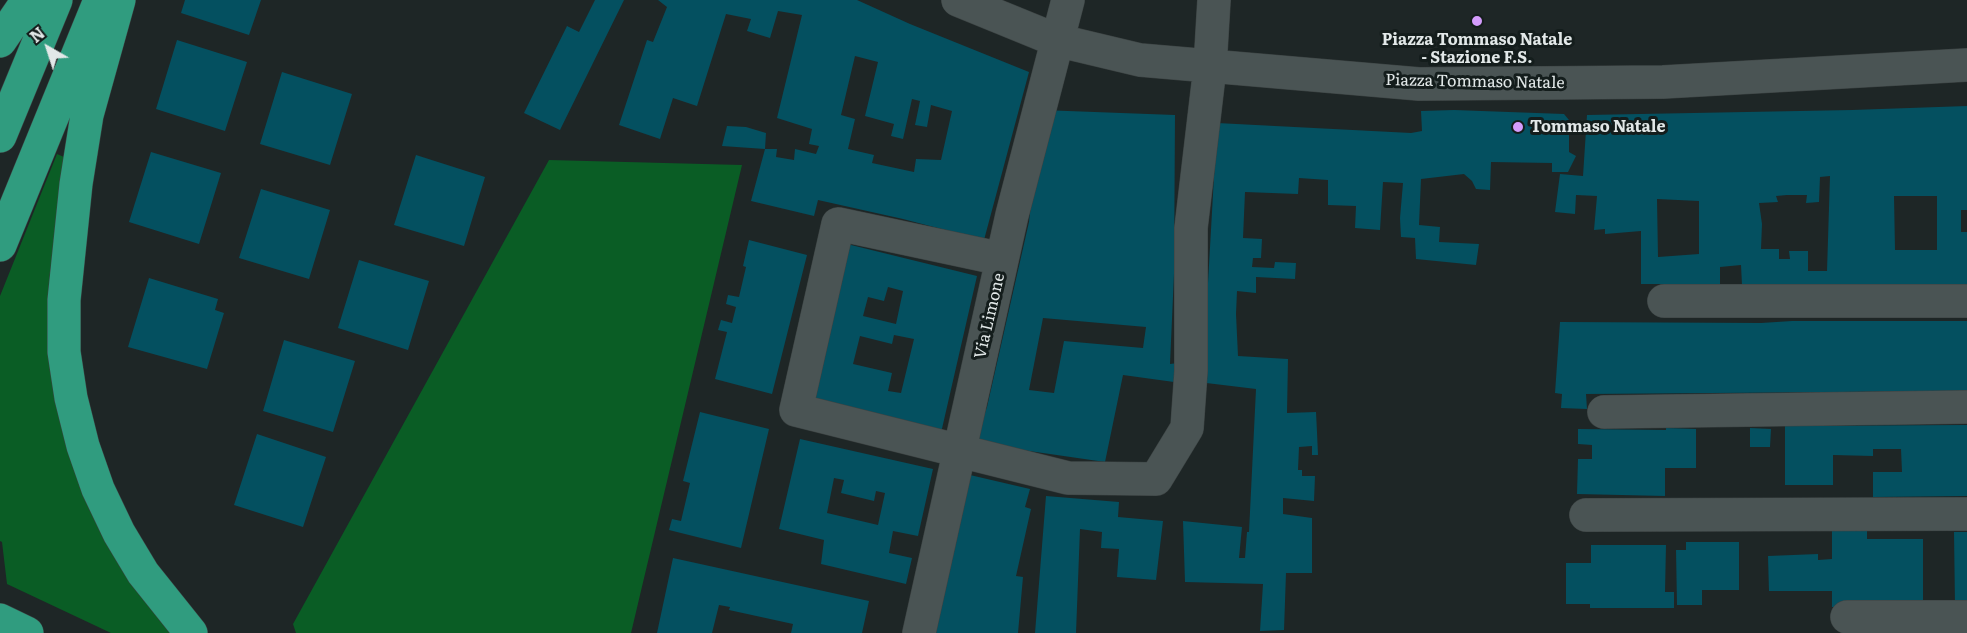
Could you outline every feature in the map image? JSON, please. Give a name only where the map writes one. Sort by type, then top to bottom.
[{"type":"highway","points":[[0,41],[28,0]]},
{"type":"highway","points":[[0,136],[56,0]]},
{"type":"highway","points":[[0,244],[100,0]]},
{"type":"highway","points":[[118,0],[87,115],[68,246],[64,300],[64,352],[71,398],[83,446],[98,489],[119,533],[143,573],[191,633]]},
{"type":"highway","points":[[0,620],[27,633]]},
{"type":"street","name":"Piazza Tommaso Natale","points":[[958,0],[1056,40],[1140,60],[1431,84],[1663,82],[1967,64]]},
{"type":"street","name":"Via Limone","points":[[919,633],[1002,259],[1068,0]]},
{"type":"street","points":[[1002,259],[838,224],[796,410],[1068,478],[1156,479],[1187,428],[1191,371],[1191,228],[1210,67],[1214,0]]},
{"type":"street","points":[[1664,301],[1967,301]]},
{"type":"street","points":[[1604,412],[1967,407]]},
{"type":"street","points":[[1586,515],[1967,514]]},
{"type":"street","points":[[1847,617],[1967,617]]},
{"type":"green space","points":[[57,154],[64,157],[49,282],[48,328],[172,633],[111,633],[7,584],[2,542],[0,541],[0,296]]},
{"type":"green space","points":[[549,160],[742,165],[631,633],[296,633],[293,624]]},
{"type":"building","points":[[185,0],[261,0],[249,35],[181,13]]},
{"type":"building","points":[[595,0],[624,0],[560,130],[524,113],[567,26],[579,32]]},
{"type":"building","points":[[658,0],[857,0],[1029,72],[984,240],[818,200],[814,216],[751,201],[765,149],[777,149],[776,157],[794,160],[795,149],[816,154],[819,146],[809,144],[812,129],[777,118],[802,15],[778,11],[770,38],[747,31],[751,19],[726,14],[697,106],[673,98],[660,139],[619,125],[647,40],[653,42],[667,7]],"holes":[[[855,56],[878,62],[865,116],[894,124],[891,136],[903,139],[912,99],[920,101],[915,125],[927,127],[931,105],[952,111],[941,160],[916,159],[914,172],[872,163],[874,155],[848,149],[855,119],[841,115]]]},
{"type":"building","points":[[177,40],[247,62],[225,131],[156,109]]},
{"type":"building","points":[[282,72],[352,94],[330,165],[260,144]]},
{"type":"building","points":[[1967,106],[1967,210],[1961,210],[1961,232],[1967,232],[1967,284],[1742,285],[1741,265],[1720,267],[1720,284],[1641,284],[1641,231],[1605,234],[1605,229],[1594,230],[1597,196],[1576,195],[1575,214],[1555,212],[1560,174],[1583,176],[1587,115]],"holes":[[[1830,176],[1827,271],[1808,271],[1808,251],[1789,251],[1790,259],[1779,259],[1779,249],[1761,249],[1762,224],[1759,203],[1778,202],[1776,196],[1787,195],[1807,195],[1806,203],[1819,202],[1820,177]],[[1894,196],[1937,196],[1937,250],[1895,250]],[[1657,199],[1699,201],[1699,254],[1658,257]]]},
{"type":"building","points":[[1041,110],[1175,115],[1174,274],[1170,364],[1178,363],[1174,382],[1123,375],[1105,462],[974,443],[987,407],[1029,222]],"holes":[[[1043,318],[1146,327],[1143,348],[1064,341],[1054,393],[1029,390]]]},
{"type":"building","points":[[1421,111],[1564,114],[1569,120],[1569,152],[1576,156],[1568,172],[1552,172],[1552,163],[1491,162],[1490,190],[1476,189],[1472,181],[1464,174],[1421,179],[1419,225],[1440,227],[1439,242],[1479,244],[1476,265],[1416,259],[1415,238],[1401,237],[1403,183],[1383,182],[1380,230],[1355,228],[1356,206],[1328,205],[1328,180],[1299,178],[1298,194],[1245,192],[1243,238],[1262,239],[1261,258],[1253,258],[1252,267],[1274,268],[1275,262],[1296,263],[1295,279],[1256,277],[1256,293],[1237,291],[1238,356],[1288,359],[1287,413],[1316,412],[1318,455],[1312,455],[1312,446],[1299,447],[1298,470],[1302,470],[1302,476],[1315,476],[1314,501],[1283,498],[1283,514],[1312,518],[1312,573],[1286,573],[1284,630],[1260,631],[1263,584],[1185,582],[1183,521],[1242,527],[1239,558],[1245,558],[1247,532],[1249,532],[1256,389],[1198,382],[1204,354],[1217,123],[1411,133],[1422,131]]},
{"type":"building","points":[[727,126],[746,127],[766,133],[765,149],[722,146]]},
{"type":"building","points":[[151,152],[221,173],[199,244],[129,222]]},
{"type":"building","points":[[416,155],[485,177],[464,246],[394,225]]},
{"type":"building","points":[[261,189],[330,210],[309,279],[239,258]]},
{"type":"building","points":[[749,240],[807,255],[772,394],[715,379],[727,332],[718,330],[721,320],[732,323],[736,307],[726,304],[728,295],[739,297]]},
{"type":"building","points":[[847,244],[977,276],[941,433],[809,402]],"holes":[[[888,287],[903,291],[896,324],[863,316],[868,297],[884,301]],[[894,335],[914,339],[901,393],[888,391],[892,373],[853,364],[860,336],[892,344]]]},
{"type":"building","points":[[359,260],[429,281],[408,350],[338,328]]},
{"type":"building","points":[[149,278],[218,299],[215,310],[224,313],[207,369],[128,347]]},
{"type":"building","points":[[1967,321],[1967,391],[1586,394],[1587,409],[1561,408],[1562,394],[1555,393],[1560,322],[1761,323]]},
{"type":"building","points":[[284,340],[355,361],[333,432],[263,411]]},
{"type":"building","points":[[700,412],[769,429],[741,548],[669,530],[672,519],[681,521],[690,483],[683,481]]},
{"type":"building","points":[[1967,425],[1967,496],[1873,497],[1873,472],[1902,472],[1901,449],[1873,449],[1873,456],[1833,455],[1833,485],[1785,485],[1785,426]]},
{"type":"building","points":[[1666,428],[1696,429],[1696,468],[1665,468],[1665,496],[1577,494],[1578,459],[1592,459],[1592,445],[1578,444],[1578,429],[1666,430]]},
{"type":"building","points":[[1750,428],[1771,429],[1770,447],[1750,447]]},
{"type":"building","points":[[257,434],[326,457],[303,527],[234,505]]},
{"type":"building","points":[[800,439],[933,469],[918,536],[893,531],[889,553],[912,558],[906,584],[821,564],[824,540],[779,529]],"holes":[[[834,478],[844,480],[841,493],[874,501],[876,491],[885,493],[878,525],[827,513]]]},
{"type":"building","points":[[970,475],[1030,489],[1025,507],[1031,509],[1016,576],[1023,577],[1018,633],[932,633]]},
{"type":"building","points":[[1046,496],[1119,502],[1118,517],[1163,521],[1156,580],[1117,577],[1119,549],[1101,548],[1102,532],[1080,529],[1076,633],[1035,633]]},
{"type":"building","points":[[1832,530],[1867,530],[1867,539],[1923,539],[1923,607],[1832,607],[1832,591],[1769,591],[1768,556],[1818,554],[1818,560],[1832,559]]},
{"type":"building","points":[[1954,532],[1967,532],[1967,607],[1955,606]]},
{"type":"building","points":[[1686,542],[1739,542],[1739,590],[1702,590],[1702,605],[1677,605],[1676,550],[1686,550]]},
{"type":"building","points":[[1591,545],[1666,545],[1665,592],[1674,592],[1674,608],[1590,608],[1590,604],[1566,604],[1566,563],[1591,563]]},
{"type":"building","points":[[673,558],[869,601],[862,633],[791,633],[793,624],[729,610],[730,607],[719,605],[712,633],[657,633]]},
{"type":"place","name":"Piazza Tommaso Natale - Stazione F.S.","points":[[1477,21]]},
{"type":"place","name":"Tommaso Natale","points":[[1518,127]]}]
